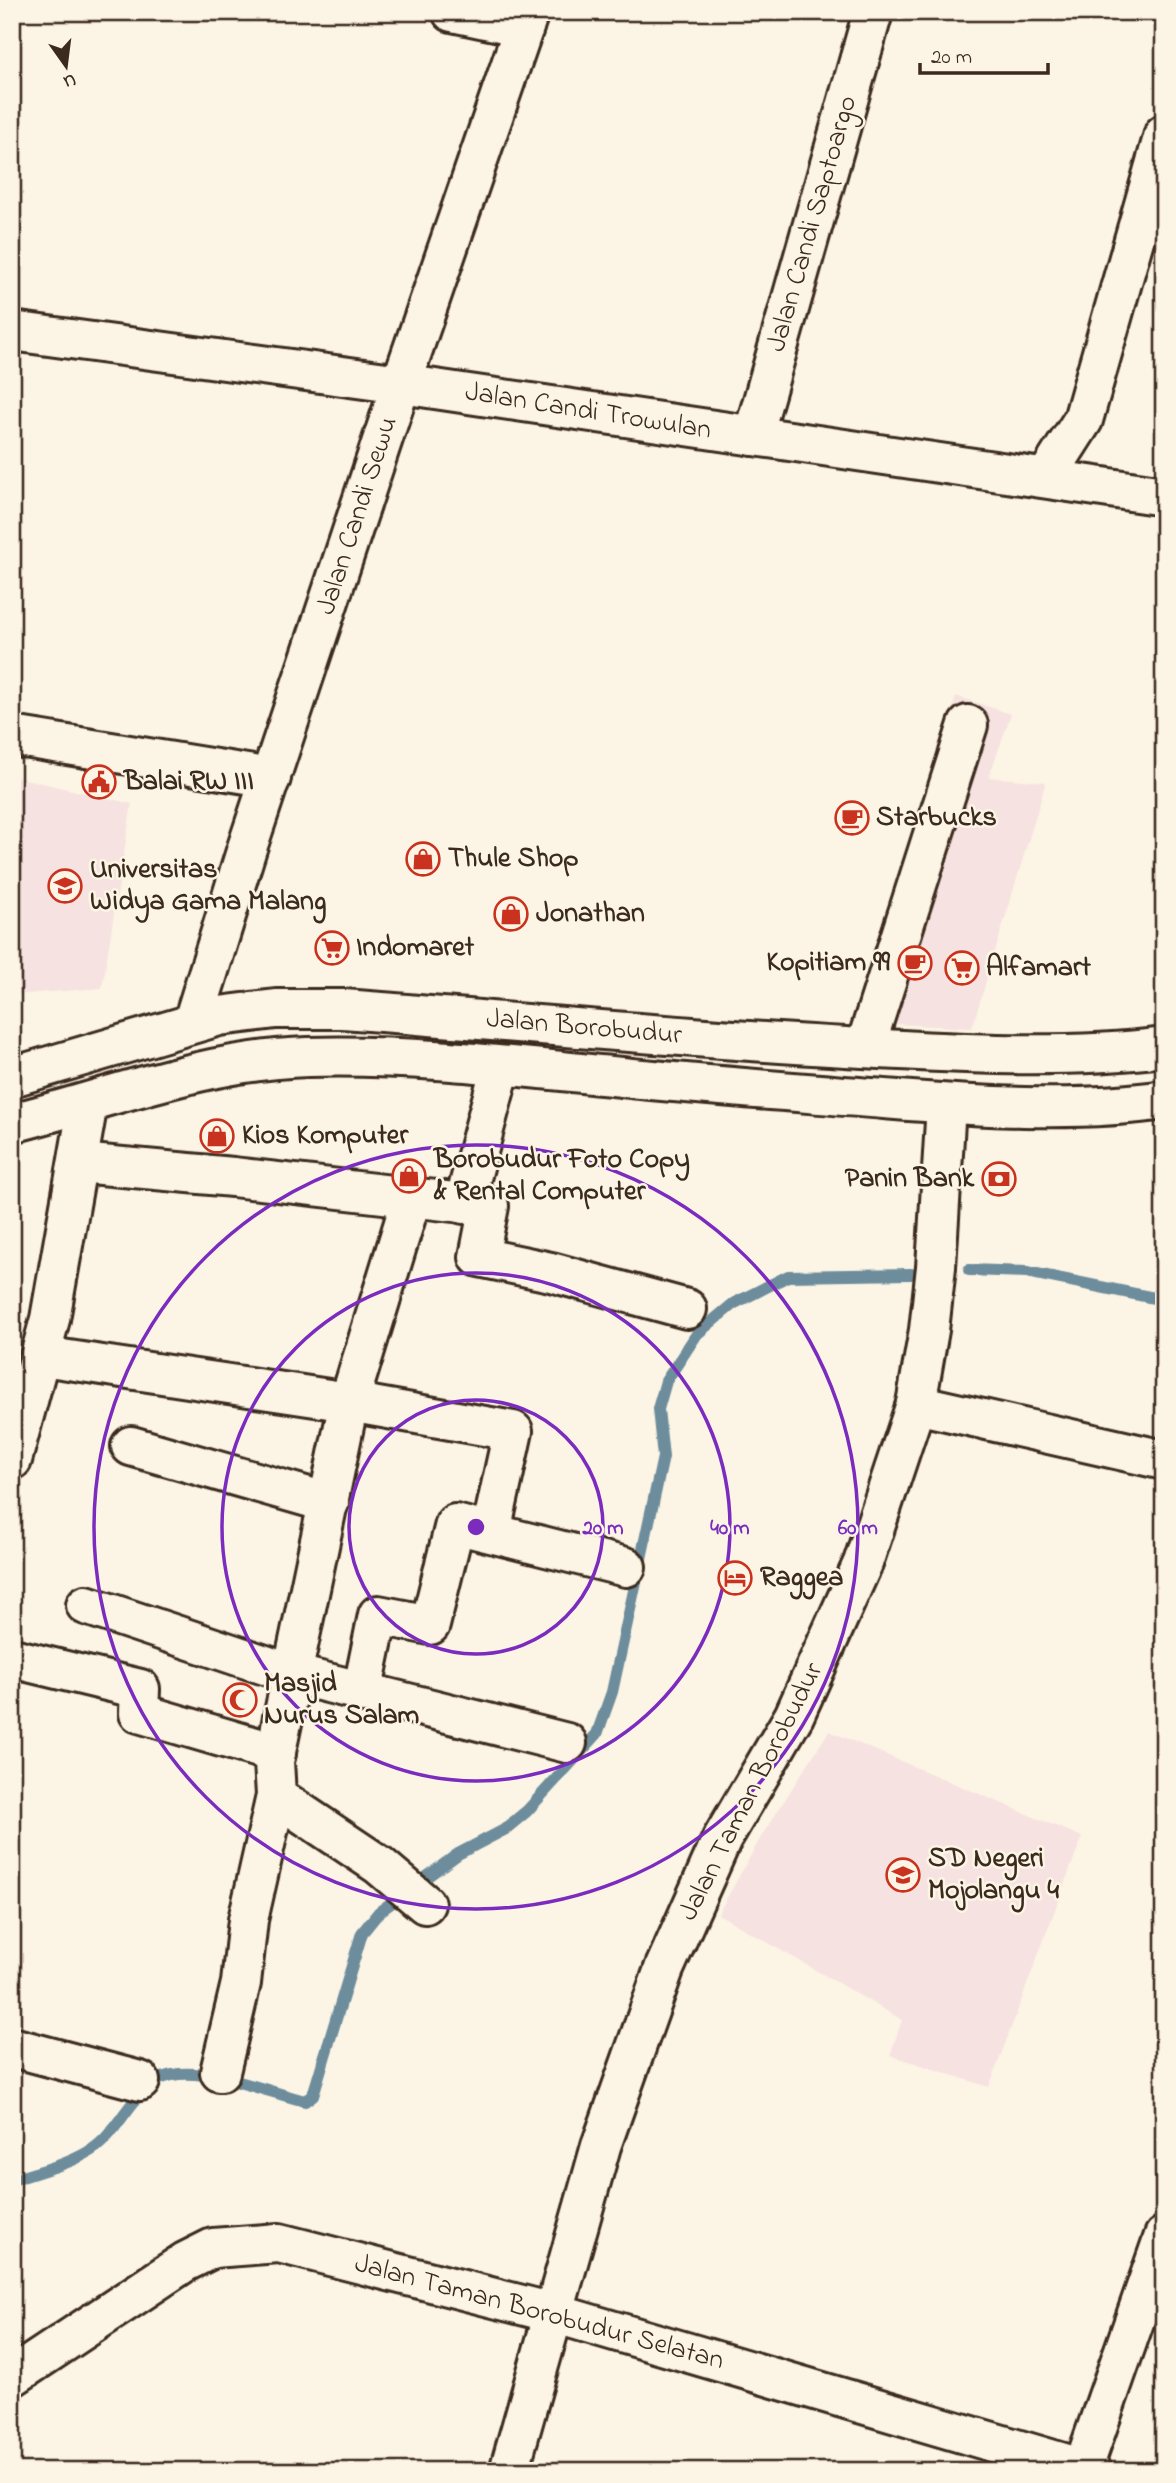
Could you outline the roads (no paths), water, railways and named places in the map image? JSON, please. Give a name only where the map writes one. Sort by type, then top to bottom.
[{"type":"street","points":[[452,12],[527,20]]},
{"type":"street","name":"Jalan Candi Saptoargo","points":[[753,436],[873,12]]},
{"type":"street","name":"Jalan Candi Sewu","points":[[193,1022],[214,950],[401,384],[527,20]]},
{"type":"street","points":[[1046,478],[1083,420],[1164,134]]},
{"type":"street","name":"Jalan Candi Trowulan","points":[[12,331],[401,384],[1164,496]]},
{"type":"street","points":[[1083,420],[1101,486]]},
{"type":"street","points":[[865,1048],[968,724]]},
{"type":"street","points":[[12,736],[271,779]]},
{"type":"street","name":"Jalan Borobudur","points":[[12,1077],[193,1022],[276,1009],[343,1009],[865,1048],[1032,1054],[1164,1047]]},
{"type":"street","name":"Jalan Borobudur","points":[[12,1122],[212,1067],[262,1059],[407,1059],[946,1105],[1081,1105],[1164,1100]]},
{"type":"street","points":[[464,1204],[501,1066]]},
{"type":"street","points":[[12,1460],[41,1356],[79,1163],[88,1103]]},
{"type":"street","name":"Jalan Taman Borobudur","points":[[509,2471],[601,2146],[664,1969],[722,1839],[794,1716],[863,1563],[916,1404],[936,1268],[946,1105]]},
{"type":"street","points":[[79,1163],[489,1206],[480,1257],[551,1272],[687,1309]]},
{"type":"street","points":[[220,2072],[241,1983],[248,1920],[276,1796],[276,1753],[349,1402],[412,1197]]},
{"type":"street","points":[[41,1356],[349,1402],[513,1431],[491,1532]]},
{"type":"street","points":[[916,1404],[1164,1460]]},
{"type":"street","points":[[131,1446],[329,1503]]},
{"type":"street","points":[[362,1693],[378,1615],[430,1625],[455,1524],[626,1567]]},
{"type":"street","points":[[86,1605],[292,1674],[567,1743]]},
{"type":"street","points":[[12,1658],[140,1689],[139,1713],[276,1753]]},
{"type":"street","points":[[276,1796],[413,1894]]},
{"type":"street","points":[[12,2047],[140,2081]]},
{"type":"street","points":[[1087,2469],[1164,2236]]},
{"type":"street","name":"Jalan Taman Borobudur Selatan","points":[[12,2377],[185,2262],[213,2248],[279,2243],[553,2313],[1087,2469]]},
{"type":"waterway","points":[[969,1270],[1027,1272],[1164,1300]]},
{"type":"waterway","points":[[12,2180],[64,2163],[93,2149],[104,2140],[141,2093],[164,2077],[179,2074],[209,2076],[305,2101],[313,2095],[362,1933],[379,1912],[458,1854],[504,1830],[527,1811],[597,1734],[612,1692],[663,1457],[658,1409],[666,1381],[697,1334],[733,1304],[788,1276],[911,1274]]},
{"type":"place","name":"Balai RW III","points":[[99,782]]},
{"type":"place","name":"Starbucks","points":[[852,818]]},
{"type":"place","name":"Thule Shop","points":[[423,859]]},
{"type":"place","name":"Universitas Widya Gama Malang","points":[[65,886]]},
{"type":"place","name":"Jonathan","points":[[511,914]]},
{"type":"place","name":"Indomaret","points":[[332,948]]},
{"type":"place","name":"Kopitiam 99","points":[[915,963]]},
{"type":"place","name":"Alfamart","points":[[962,968]]},
{"type":"place","name":"Kios Komputer","points":[[217,1136]]},
{"type":"place","name":"Borobudur Foto Copy & Rental Computer","points":[[409,1176]]},
{"type":"place","name":"Panin Bank","points":[[999,1179]]},
{"type":"place","name":"Raggea","points":[[735,1578]]},
{"type":"place","name":"Masjid Nurus Salam","points":[[240,1700]]},
{"type":"place","name":"SD Negeri Mojolangu 4","points":[[903,1875]]}]
